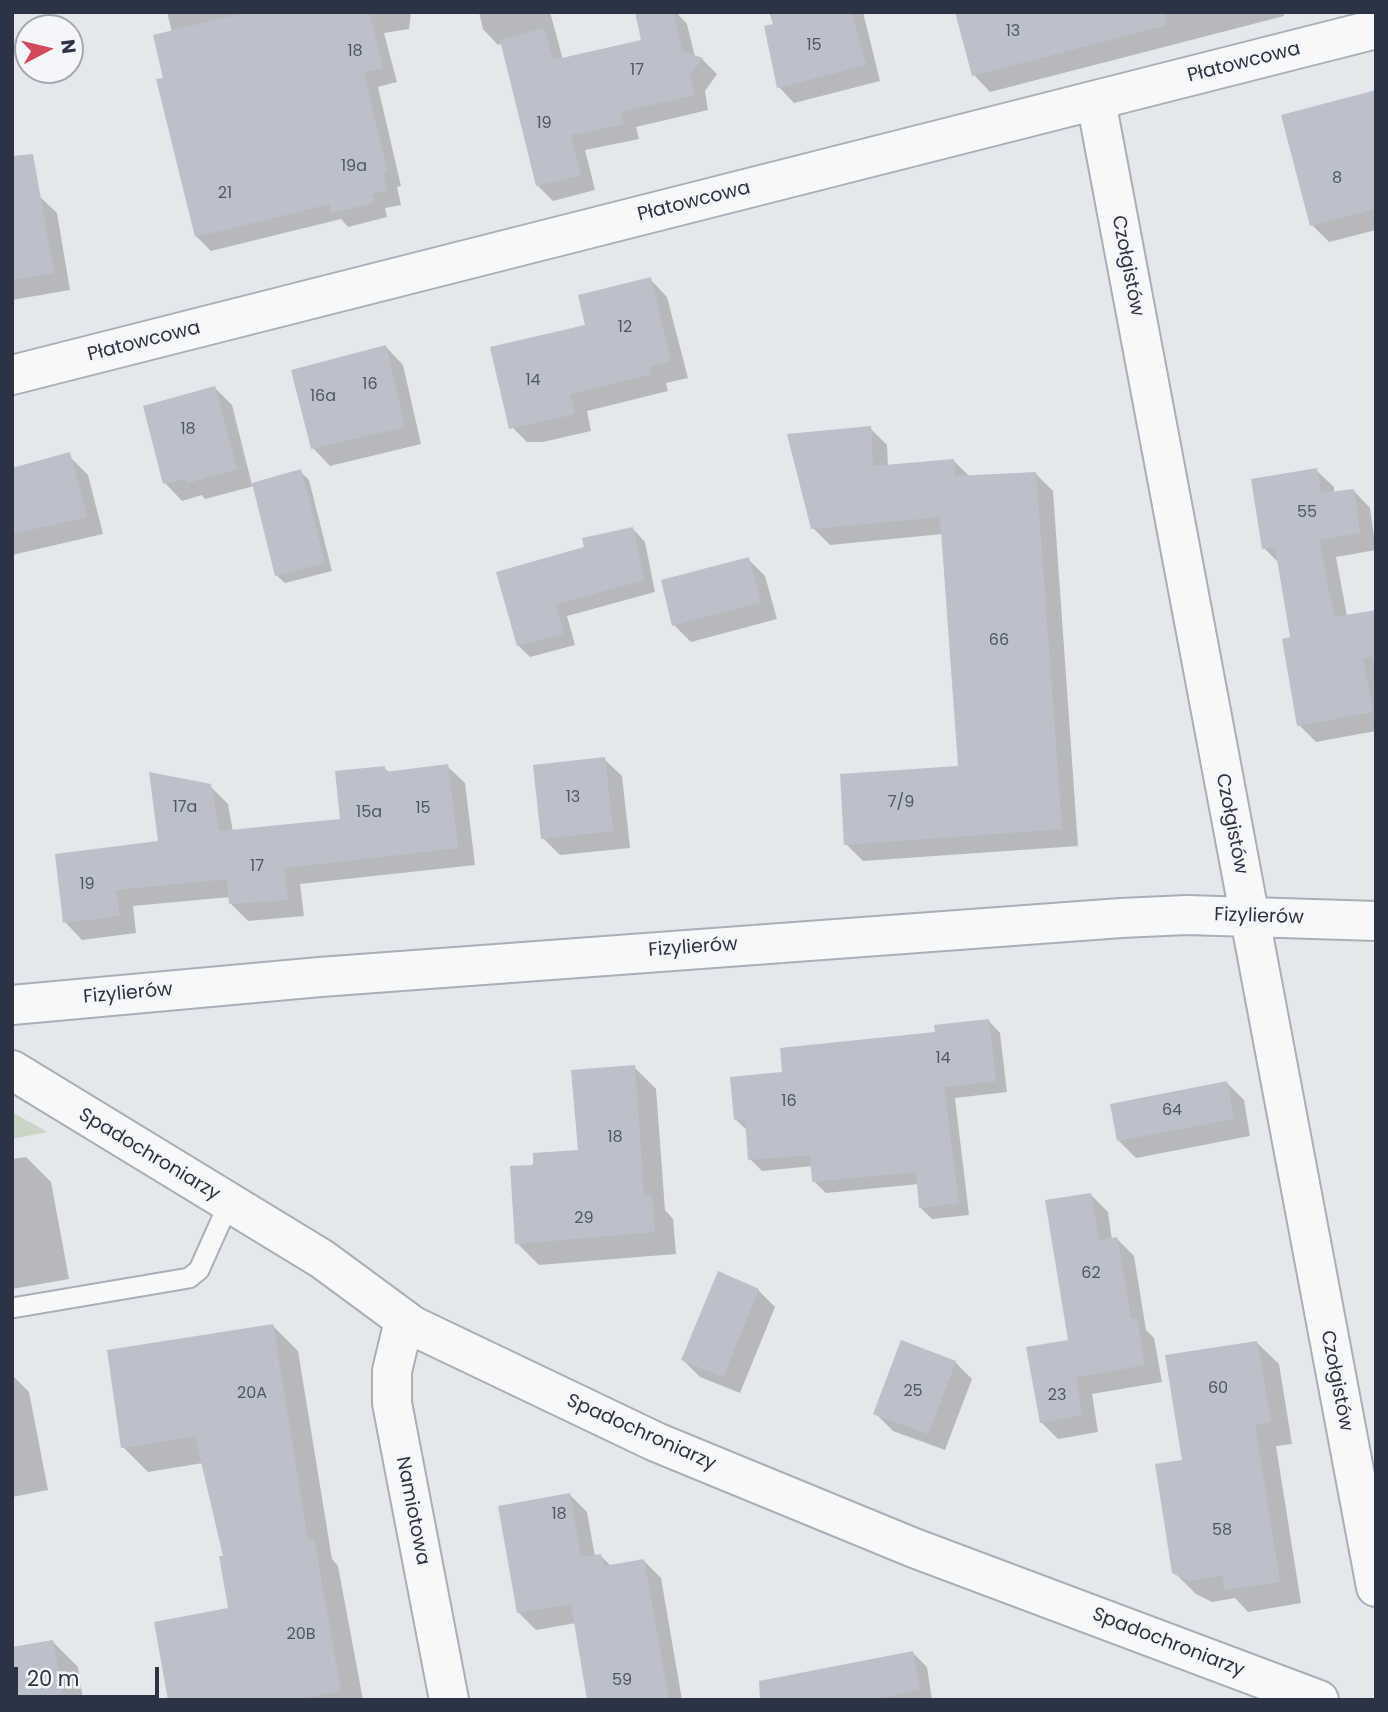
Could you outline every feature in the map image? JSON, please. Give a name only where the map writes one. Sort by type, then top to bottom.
[{"type":"street","name":"Płatowcowa","points":[[12,375],[1376,29]]},
{"type":"street","name":"Czołgistów","points":[[1096,101],[1376,1587]]},
{"type":"street","name":"Fizylierów","points":[[12,1005],[333,976],[1121,918],[1248,917],[1376,921]]},
{"type":"street","name":"Spadochroniarzy","points":[[12,1070],[322,1259],[404,1321],[656,1442],[914,1548],[1318,1700]]},
{"type":"street","name":"Namiotowa","points":[[404,1321],[392,1371],[392,1403],[449,1700]]},
{"type":"lane","points":[[12,1308],[189,1278],[199,1270],[229,1203]]},
{"type":"green space","points":[[12,1112],[47,1132],[12,1139]]},
{"type":"building","points":[[248,12],[369,12],[383,68],[364,72],[387,171],[383,172],[387,191],[372,194],[374,203],[331,213],[330,204],[195,237],[156,79],[163,78],[153,35]]},
{"type":"building","points":[[635,12],[673,12],[682,51],[703,58],[690,75],[694,95],[621,112],[624,124],[571,135],[581,175],[536,186],[500,40],[544,28],[553,60],[641,40]]},
{"type":"building","points":[[769,12],[852,12],[866,65],[777,88],[764,26],[773,24]]},
{"type":"building","points":[[955,12],[1165,12],[1167,25],[972,76]]},
{"type":"building","points":[[1376,90],[1376,209],[1310,226],[1281,115]]},
{"type":"building","points":[[33,154],[54,273],[12,280],[12,156]]},
{"type":"building","points":[[651,277],[671,361],[650,366],[652,374],[570,394],[575,414],[509,429],[490,347],[585,325],[578,295]]},
{"type":"building","points":[[386,345],[405,427],[311,449],[291,370]]},
{"type":"building","points":[[215,386],[237,469],[187,483],[185,479],[163,484],[143,406]]},
{"type":"building","points":[[871,426],[873,466],[954,459],[955,476],[1036,472],[1062,829],[844,845],[840,774],[958,766],[940,517],[811,529],[787,434]]},
{"type":"building","points":[[70,452],[87,517],[12,534],[12,468]]},
{"type":"building","points":[[1317,468],[1321,493],[1354,489],[1360,533],[1319,540],[1334,617],[1376,610],[1376,656],[1363,658],[1373,712],[1297,726],[1282,639],[1290,637],[1275,547],[1262,549],[1251,479]]},
{"type":"building","points":[[301,469],[325,563],[275,576],[252,483]]},
{"type":"building","points":[[633,527],[644,580],[556,604],[564,633],[517,646],[496,572],[584,547],[582,538]]},
{"type":"building","points":[[749,557],[761,602],[672,626],[661,580]]},
{"type":"building","points":[[605,757],[613,831],[541,839],[533,765]]},
{"type":"building","points":[[448,764],[458,848],[284,868],[288,900],[229,904],[227,879],[116,890],[120,916],[63,923],[55,854],[158,841],[149,772],[211,784],[219,831],[340,819],[335,771],[385,766],[385,772]]},
{"type":"building","points":[[989,1019],[996,1081],[944,1087],[959,1203],[919,1208],[916,1172],[812,1182],[810,1155],[748,1160],[745,1119],[734,1120],[730,1077],[782,1072],[780,1048],[935,1032],[934,1025]]},
{"type":"building","points":[[635,1065],[644,1196],[652,1195],[655,1232],[515,1244],[510,1166],[533,1165],[533,1153],[578,1150],[571,1070]]},
{"type":"building","points":[[1227,1081],[1234,1119],[1117,1141],[1110,1104]]},
{"type":"building","points":[[1091,1193],[1099,1241],[1117,1237],[1131,1319],[1137,1318],[1145,1365],[1076,1377],[1082,1415],[1040,1423],[1026,1347],[1068,1340],[1045,1200]]},
{"type":"building","points":[[718,1271],[759,1289],[723,1377],[681,1360]]},
{"type":"building","points":[[273,1324],[308,1540],[314,1539],[341,1691],[292,1700],[168,1700],[154,1622],[228,1608],[219,1556],[223,1556],[195,1436],[121,1448],[107,1350]]},
{"type":"building","points":[[901,1340],[956,1361],[928,1434],[873,1414]]},
{"type":"building","points":[[1257,1341],[1271,1422],[1255,1425],[1280,1582],[1224,1590],[1223,1575],[1189,1581],[1172,1573],[1155,1464],[1182,1460],[1165,1355]]},
{"type":"building","points":[[570,1493],[581,1557],[601,1554],[604,1566],[644,1559],[669,1700],[587,1700],[571,1604],[517,1613],[498,1506]]},
{"type":"building","points":[[53,1640],[64,1700],[12,1700],[12,1647]]},
{"type":"building","points":[[913,1651],[920,1690],[870,1700],[760,1700],[759,1681]]}]
